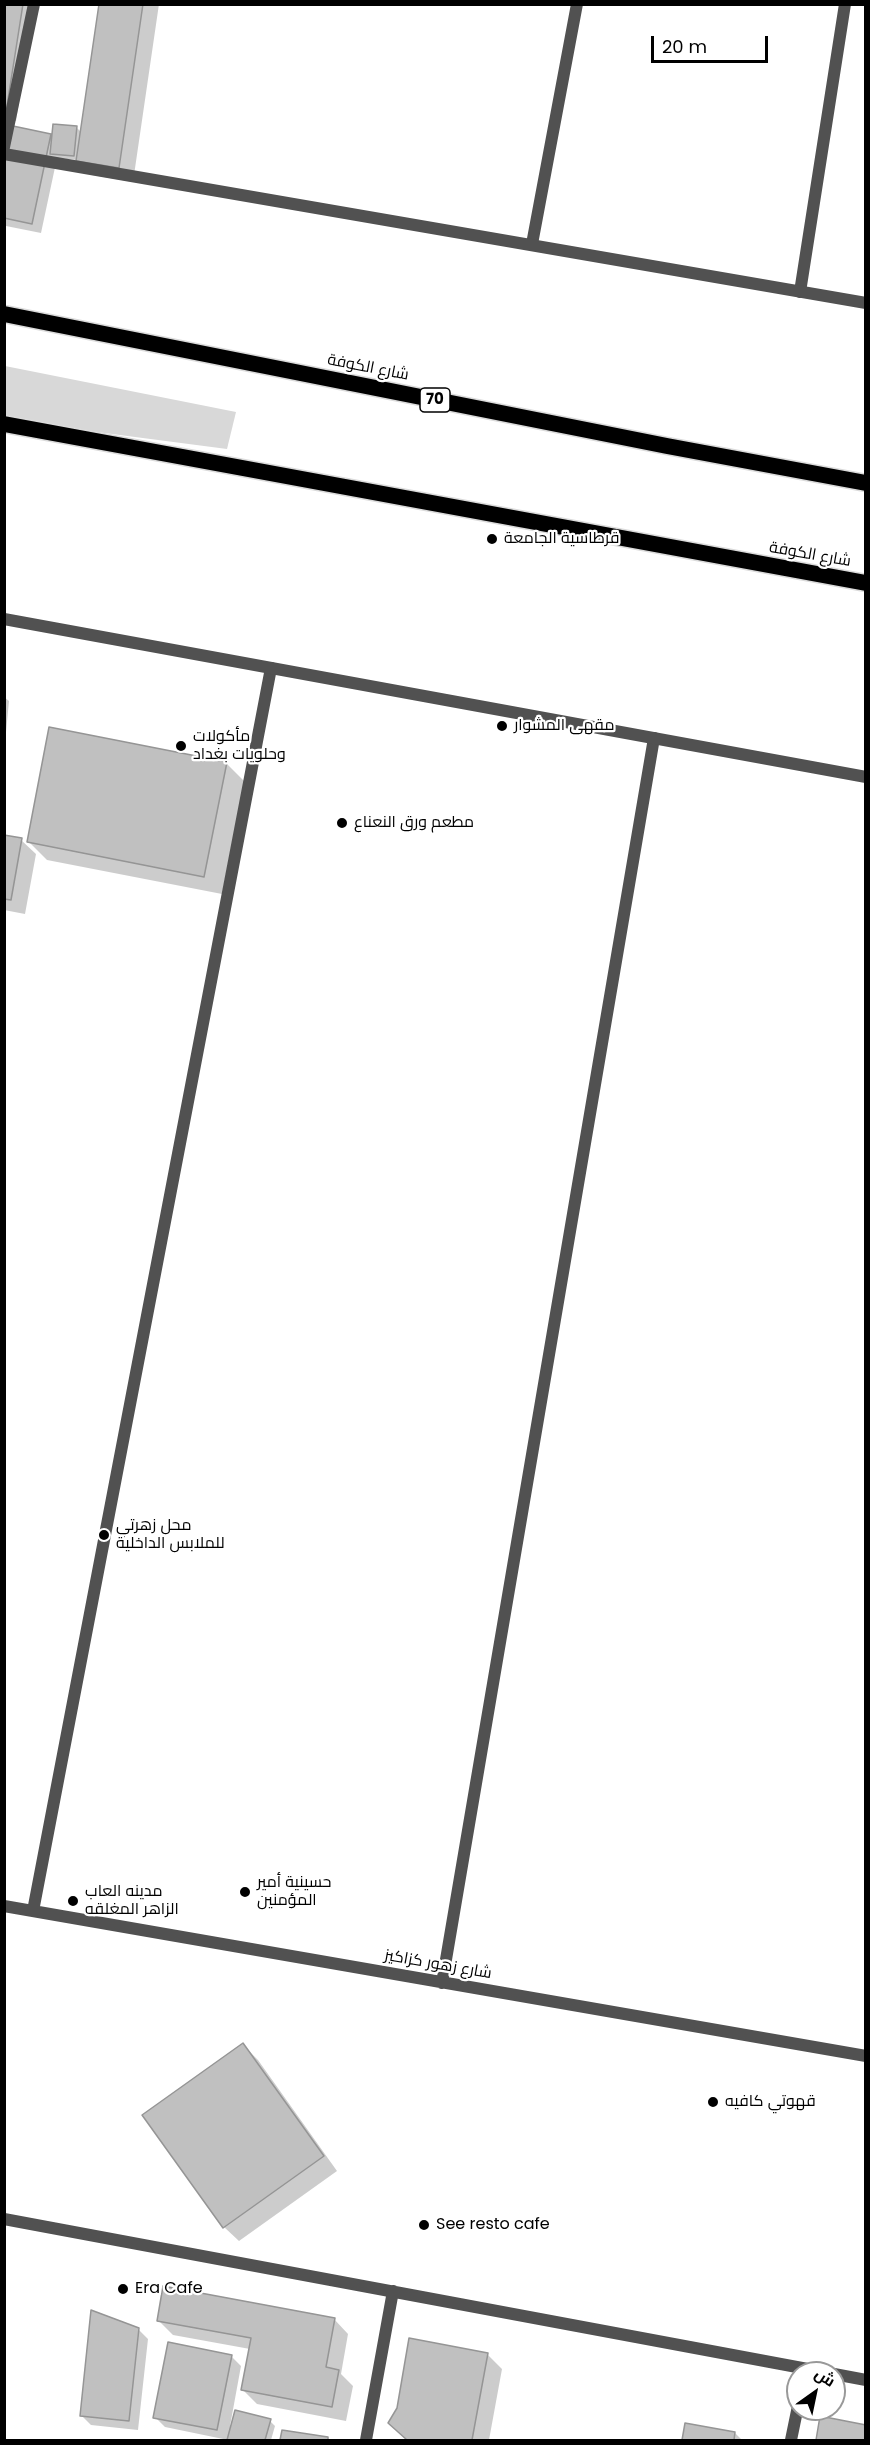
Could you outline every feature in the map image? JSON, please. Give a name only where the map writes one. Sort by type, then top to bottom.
[{"type":"highway","name":"شارع الكوفة","points":[[4,314],[667,446],[866,483]]},
{"type":"highway","name":"شارع الكوفة","points":[[4,424],[866,583]]},
{"type":"street","points":[[4,147],[34,4]]},
{"type":"street","points":[[532,244],[576,4]]},
{"type":"street","points":[[800,292],[845,4]]},
{"type":"street","points":[[4,154],[866,303]]},
{"type":"street","points":[[4,619],[866,777]]},
{"type":"street","points":[[33,1911],[271,668]]},
{"type":"street","points":[[442,1983],[654,738]]},
{"type":"street","name":"شارع زهور كزاكيز","points":[[4,1906],[866,2056]]},
{"type":"street","points":[[4,2219],[786,2367]]},
{"type":"street","points":[[366,2440],[393,2291]]},
{"type":"street","points":[[846,2376],[866,2380]]},
{"type":"street","points":[[791,2440],[795,2421]]},
{"type":"shaded area","points":[[5,366],[236,412],[227,449],[5,420]]},
{"type":"building","points":[[4,4],[23,4],[6,112],[4,112]]},
{"type":"building","points":[[99,4],[143,4],[119,168],[76,161]]},
{"type":"building","points":[[53,124],[77,126],[74,156],[50,154]]},
{"type":"building","points":[[13,126],[51,134],[32,224],[4,218],[4,165]]},
{"type":"building","points":[[49,727],[227,762],[204,877],[27,842]]},
{"type":"building","points":[[4,835],[22,838],[11,900],[4,899]]},
{"type":"building","points":[[243,2043],[324,2156],[223,2228],[142,2115]]},
{"type":"building","points":[[163,2286],[335,2318],[326,2367],[339,2370],[332,2407],[241,2390],[251,2338],[157,2321]]},
{"type":"building","points":[[91,2310],[139,2328],[129,2421],[80,2416]]},
{"type":"building","points":[[409,2338],[488,2353],[472,2440],[407,2440],[388,2423],[397,2408]]},
{"type":"building","points":[[168,2342],[232,2355],[217,2430],[153,2418]]},
{"type":"building","points":[[235,2410],[271,2419],[265,2440],[227,2440]]},
{"type":"building","points":[[819,2421],[846,2421],[866,2425],[866,2440],[816,2440]]},
{"type":"building","points":[[685,2423],[735,2432],[734,2440],[682,2440]]},
{"type":"building","points":[[282,2430],[328,2437],[328,2440],[280,2440]]},
{"type":"place","name":"قرطاسية الجامعة","points":[[492,539]]},
{"type":"place","name":"مقهى المشوار","points":[[502,726]]},
{"type":"place","name":"مأكولات وحلويات بغداد","points":[[181,746]]},
{"type":"place","name":"مطعم ورق النعناع","points":[[342,823]]},
{"type":"place","name":"محل زهرتي للملابس الداخلية","points":[[104,1535]]},
{"type":"place","name":"حسينية أمير المؤمنين","points":[[245,1892]]},
{"type":"place","name":"مدينه العاب الزاهر المغلقه","points":[[73,1901]]},
{"type":"place","name":"قهوتي كافيه","points":[[713,2102]]},
{"type":"place","name":"See resto cafe","points":[[424,2225]]},
{"type":"place","name":"Era Cafe","points":[[123,2289]]}]
